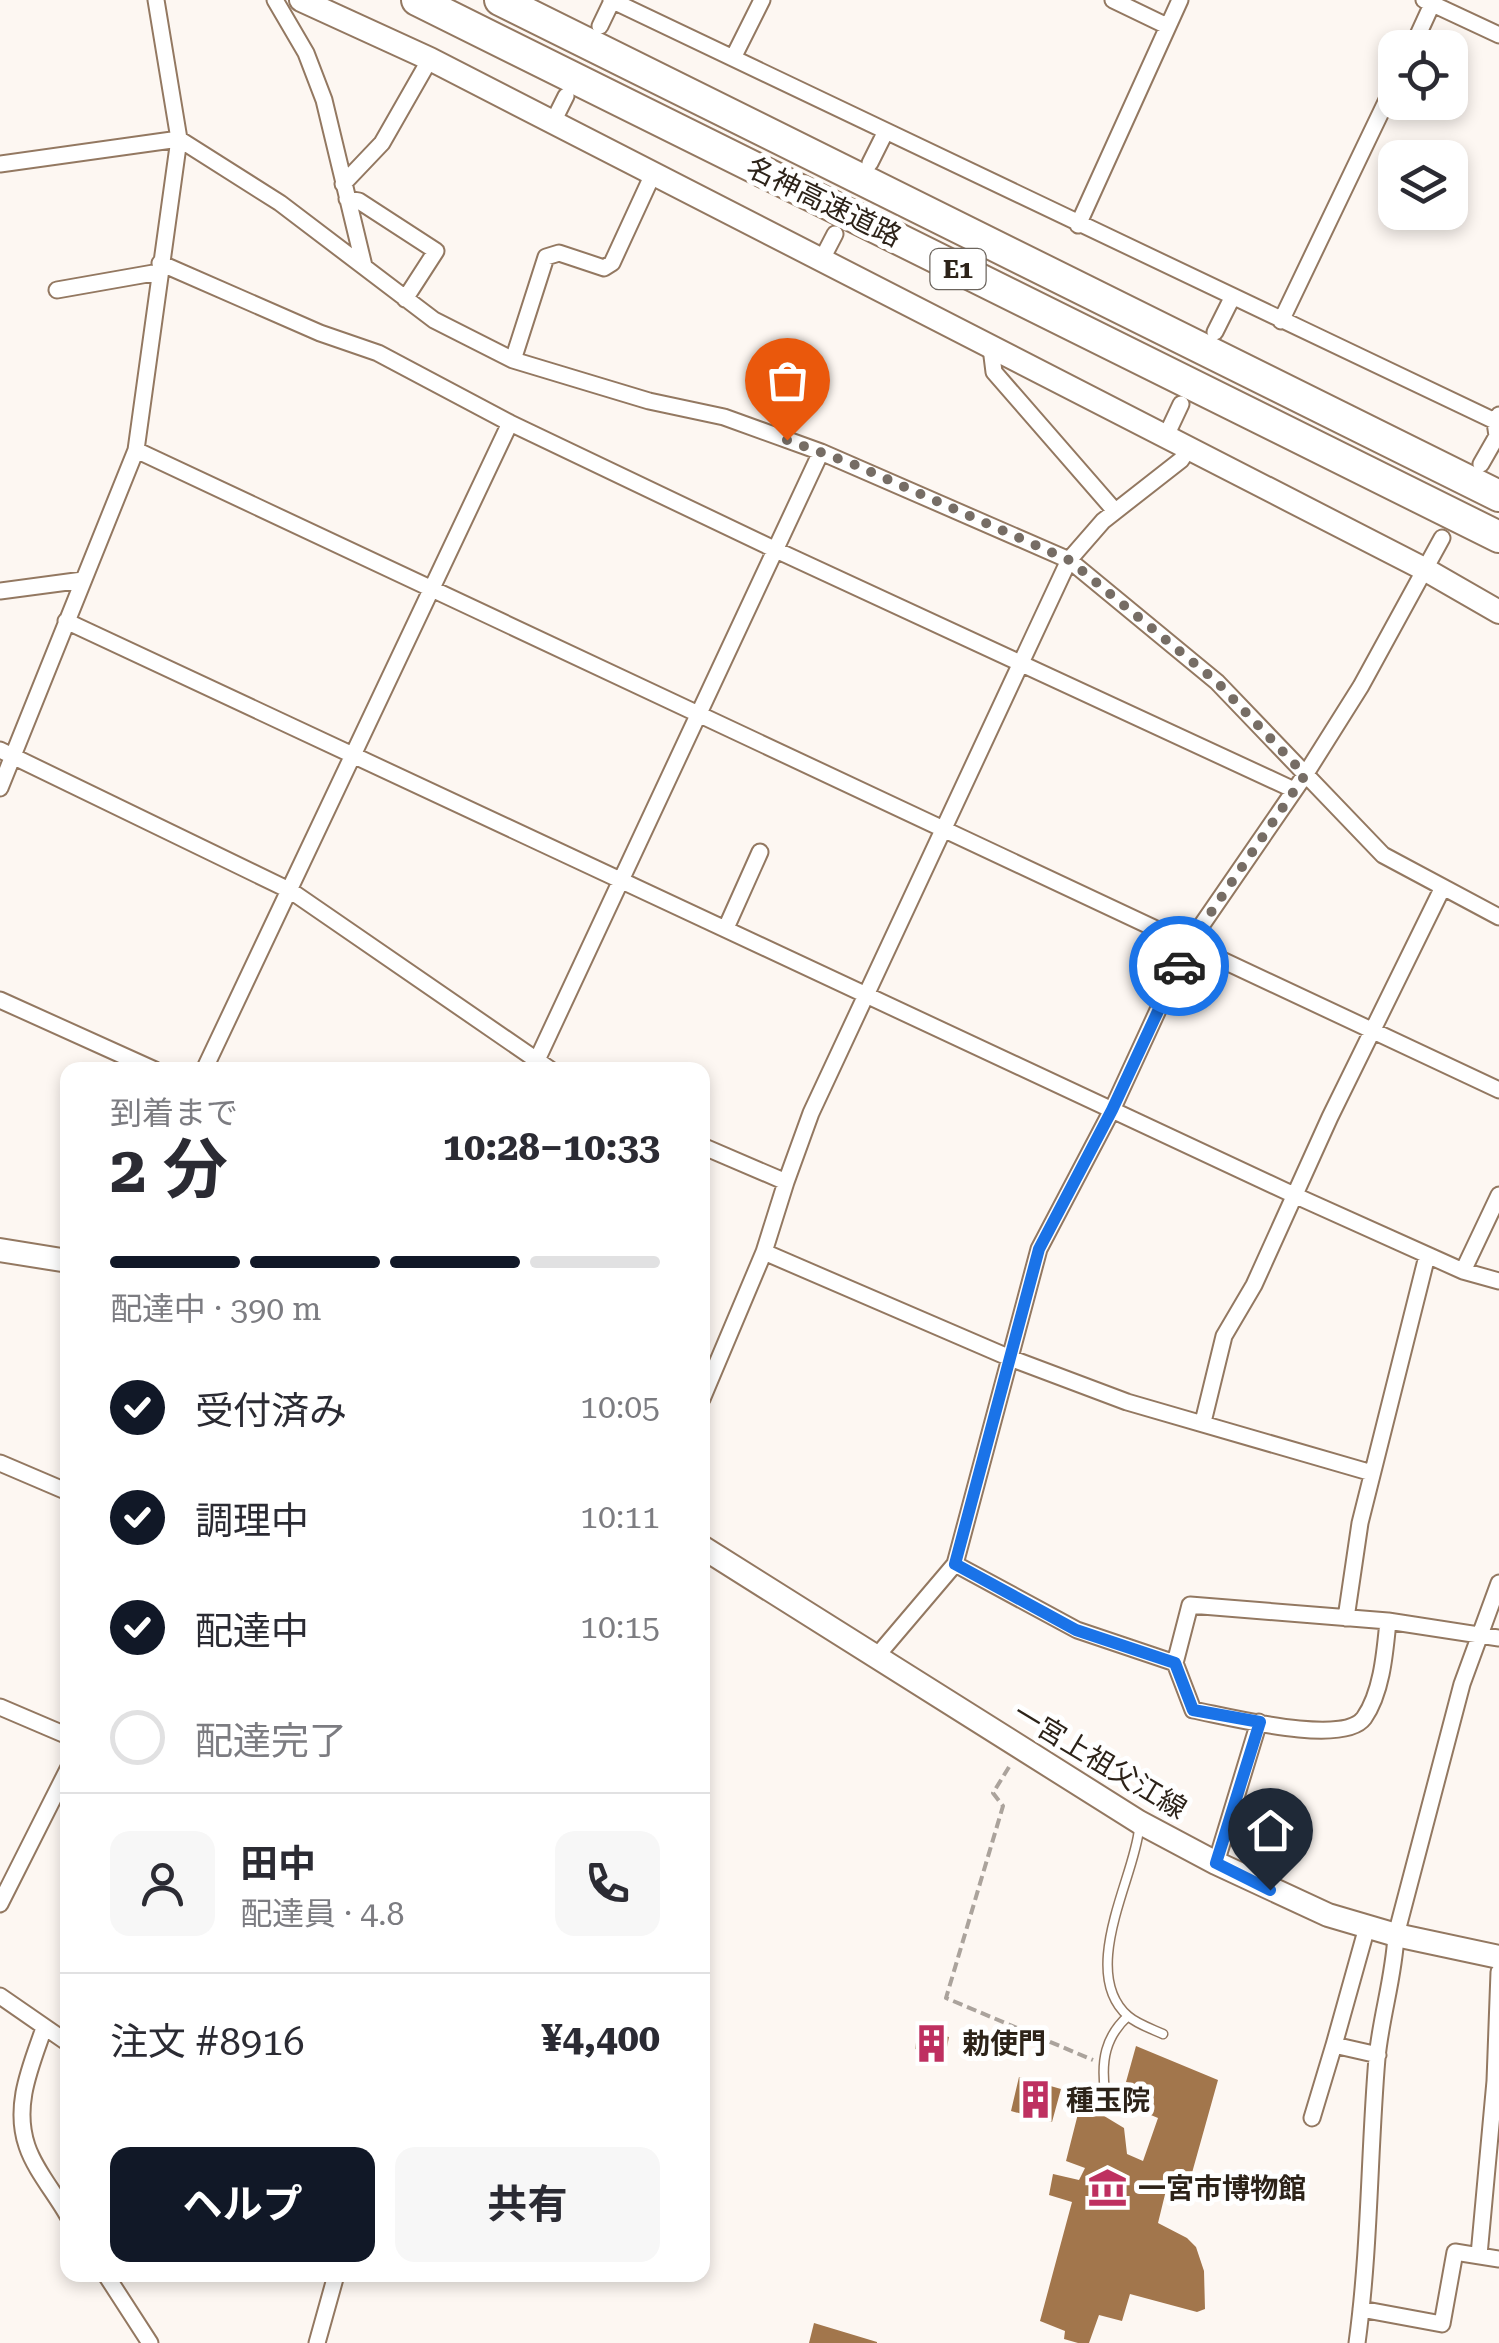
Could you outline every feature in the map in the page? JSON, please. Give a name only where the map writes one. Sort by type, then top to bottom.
[{"type":"highway","name":"名神高速道路","points":[[417,0],[1499,537]]},
{"type":"highway","name":"名神高速道路","points":[[500,0],[1499,496]]},
{"type":"street","points":[[0,788],[6,753],[66,622],[136,450],[179,139],[156,0]]},
{"type":"street","points":[[275,0],[306,54],[324,100],[364,266]]},
{"type":"street","points":[[301,0],[430,59],[1426,570],[1499,612]]},
{"type":"street","points":[[600,26],[612,0],[1280,321],[1498,420],[1497,436],[1481,464]]},
{"type":"street","points":[[733,58],[762,0]]},
{"type":"street","points":[[1114,0],[1167,26]]},
{"type":"street","points":[[1078,225],[1180,0]]},
{"type":"street","points":[[1419,30],[1430,1],[1499,35]]},
{"type":"street","points":[[345,192],[382,143],[430,59]]},
{"type":"street","points":[[553,122],[566,96]]},
{"type":"street","points":[[1280,321],[1378,118]]},
{"type":"street","points":[[870,163],[885,133]]},
{"type":"street","points":[[0,164],[179,139],[280,204],[434,320],[514,360],[649,401],[724,418],[821,452],[1069,560],[1217,682],[1383,856],[1499,916]]},
{"type":"street","points":[[514,360],[546,257],[558,252],[604,268],[612,263],[653,174]]},
{"type":"street","points":[[345,192],[436,251],[406,299]]},
{"type":"street","points":[[821,260],[835,234]]},
{"type":"street","points":[[57,290],[160,268],[378,353],[510,423],[1292,790]]},
{"type":"street","points":[[1215,332],[1232,298]]},
{"type":"street","points":[[991,348],[994,372],[1115,511]]},
{"type":"street","points":[[1166,436],[1181,404]]},
{"type":"street","points":[[208,1062],[510,423]]},
{"type":"street","points":[[710,1380],[764,1252],[811,1113],[1069,560],[1115,511],[1182,460],[1189,448]]},
{"type":"street","points":[[136,450],[1499,1090]]},
{"type":"street","points":[[537,1060],[821,452]]},
{"type":"street","points":[[876,1656],[955,1564],[1039,1249],[1112,1110],[1188,946],[1305,775],[1442,538]]},
{"type":"street","points":[[0,592],[83,580]]},
{"type":"street","points":[[66,622],[1294,1195],[1462,1271],[1499,1280]]},
{"type":"street","points":[[6,753],[290,891],[540,1062]]},
{"type":"street","points":[[726,928],[760,852]]},
{"type":"street","points":[[1202,1422],[1224,1336],[1254,1285],[1442,889]]},
{"type":"street","points":[[0,1000],[137,1062]]},
{"type":"street","points":[[710,1149],[786,1182]]},
{"type":"street","points":[[1462,1271],[1499,1195]]},
{"type":"street","points":[[0,1250],[60,1260]]},
{"type":"street","points":[[764,1252],[1010,1358],[1128,1402],[1372,1473]]},
{"type":"street","points":[[1346,1618],[1360,1523],[1427,1256]]},
{"type":"street","points":[[0,1463],[60,1489]]},
{"type":"street","name":"一宮上祖父江線","points":[[710,1551],[1139,1822],[1216,1863],[1328,1915],[1396,1936],[1499,1957]]},
{"type":"street","points":[[955,1564],[1076,1630],[1175,1663]]},
{"type":"street","points":[[1357,2343],[1378,2055],[1396,1936],[1479,1634],[1499,1582]]},
{"type":"street","points":[[1388,1622],[1375,1695],[1363,1720],[1350,1730],[1322,1731],[1193,1710],[1175,1663],[1190,1605],[1388,1622],[1499,1638]]},
{"type":"street","points":[[0,1707],[60,1733]]},
{"type":"street","points":[[1216,1863],[1260,1722]]},
{"type":"street","points":[[0,1904],[60,1785]]},
{"type":"street","points":[[1312,2118],[1367,1927]]},
{"type":"street","points":[[1479,2255],[1495,2081],[1499,1972]]},
{"type":"street","points":[[0,1996],[60,2038]]},
{"type":"street","points":[[44,2028],[24,2083],[22,2113],[27,2146],[60,2202]]},
{"type":"street","points":[[1334,2045],[1378,2055]]},
{"type":"street","points":[[1362,2309],[1442,2324],[1455,2252],[1499,2259]]},
{"type":"street","points":[[112,2282],[150,2343]]},
{"type":"street","points":[[317,2343],[334,2282]]},
{"type":"lane","points":[[1139,1822],[1138,1841],[1125,1872],[1110,1935],[1114,1997],[1128,2016],[1163,2034]]},
{"type":"lane","points":[[1106,2090],[1102,2064],[1109,2039],[1128,2016]]},
{"type":"path","points":[[1020,1748],[993,1794],[1003,1806],[946,1998],[1102,2064]]},
{"type":"building","name":"勅使門","points":[[918,2029],[949,2037],[945,2057],[915,2049]]},
{"type":"building","name":"一宮市博物館","points":[[1136,2046],[1218,2080],[1190,2180],[1170,2174],[1158,2223],[1196,2247],[1204,2271],[1205,2309],[1197,2312],[1130,2294],[1122,2321],[1099,2315],[1089,2343],[1078,2343],[1064,2339],[1065,2331],[1040,2321],[1072,2202],[1049,2195],[1053,2174],[1079,2180],[1085,2168],[1066,2161],[1081,2102],[1124,2128],[1127,2154],[1143,2161],[1158,2118],[1134,2108],[1141,2086],[1126,2082]]},
{"type":"building","name":"種玉院","points":[[1019,2077],[1061,2089],[1052,2122],[1011,2111]]},
{"type":"building","points":[[814,2323],[877,2342],[877,2343],[809,2343]]},
{"type":"way so far","points":[[787,440],[853,464],[1069,560],[1217,682],[1305,775],[1188,946],[1179,966]]},
{"type":"place","name":"勅使門","points":[[932,2043]]},
{"type":"place","name":"種玉院","points":[[1036,2100]]},
{"type":"place","name":"一宮市博物館","points":[[1108,2188]]},
{"type":"route","points":[[1179,966],[1112,1110],[1039,1249],[955,1564],[1076,1630],[1175,1663],[1193,1710],[1260,1722],[1216,1863],[1270,1890]]}]
